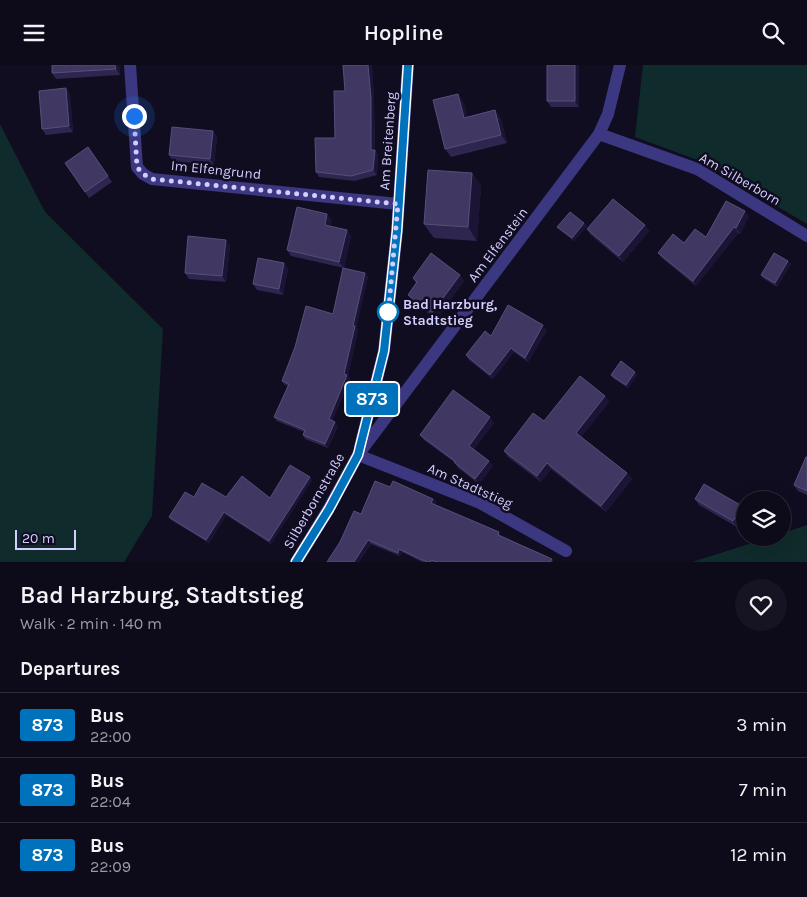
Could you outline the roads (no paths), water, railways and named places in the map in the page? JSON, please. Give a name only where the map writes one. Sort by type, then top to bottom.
[{"type":"street","name":"Im Elfengrund","points":[[130,65],[137,167],[143,174],[152,179],[398,204]]},
{"type":"street","name":"Am Breitenberg","points":[[358,455],[384,351],[397,231],[408,65]]},
{"type":"street","name":"Am Elfenstein","points":[[358,455],[599,135],[608,114],[620,65]]},
{"type":"street","name":"Am Silberborn","points":[[599,135],[697,169],[807,235]]},
{"type":"street","name":"Am Stadtstieg","points":[[358,455],[480,503],[566,551]]},
{"type":"street","name":"Silberbornstraße","points":[[296,562],[329,509],[358,455]]},
{"type":"place","name":"Bad Harzburg, Stadtstieg","points":[[388,312]]}]
